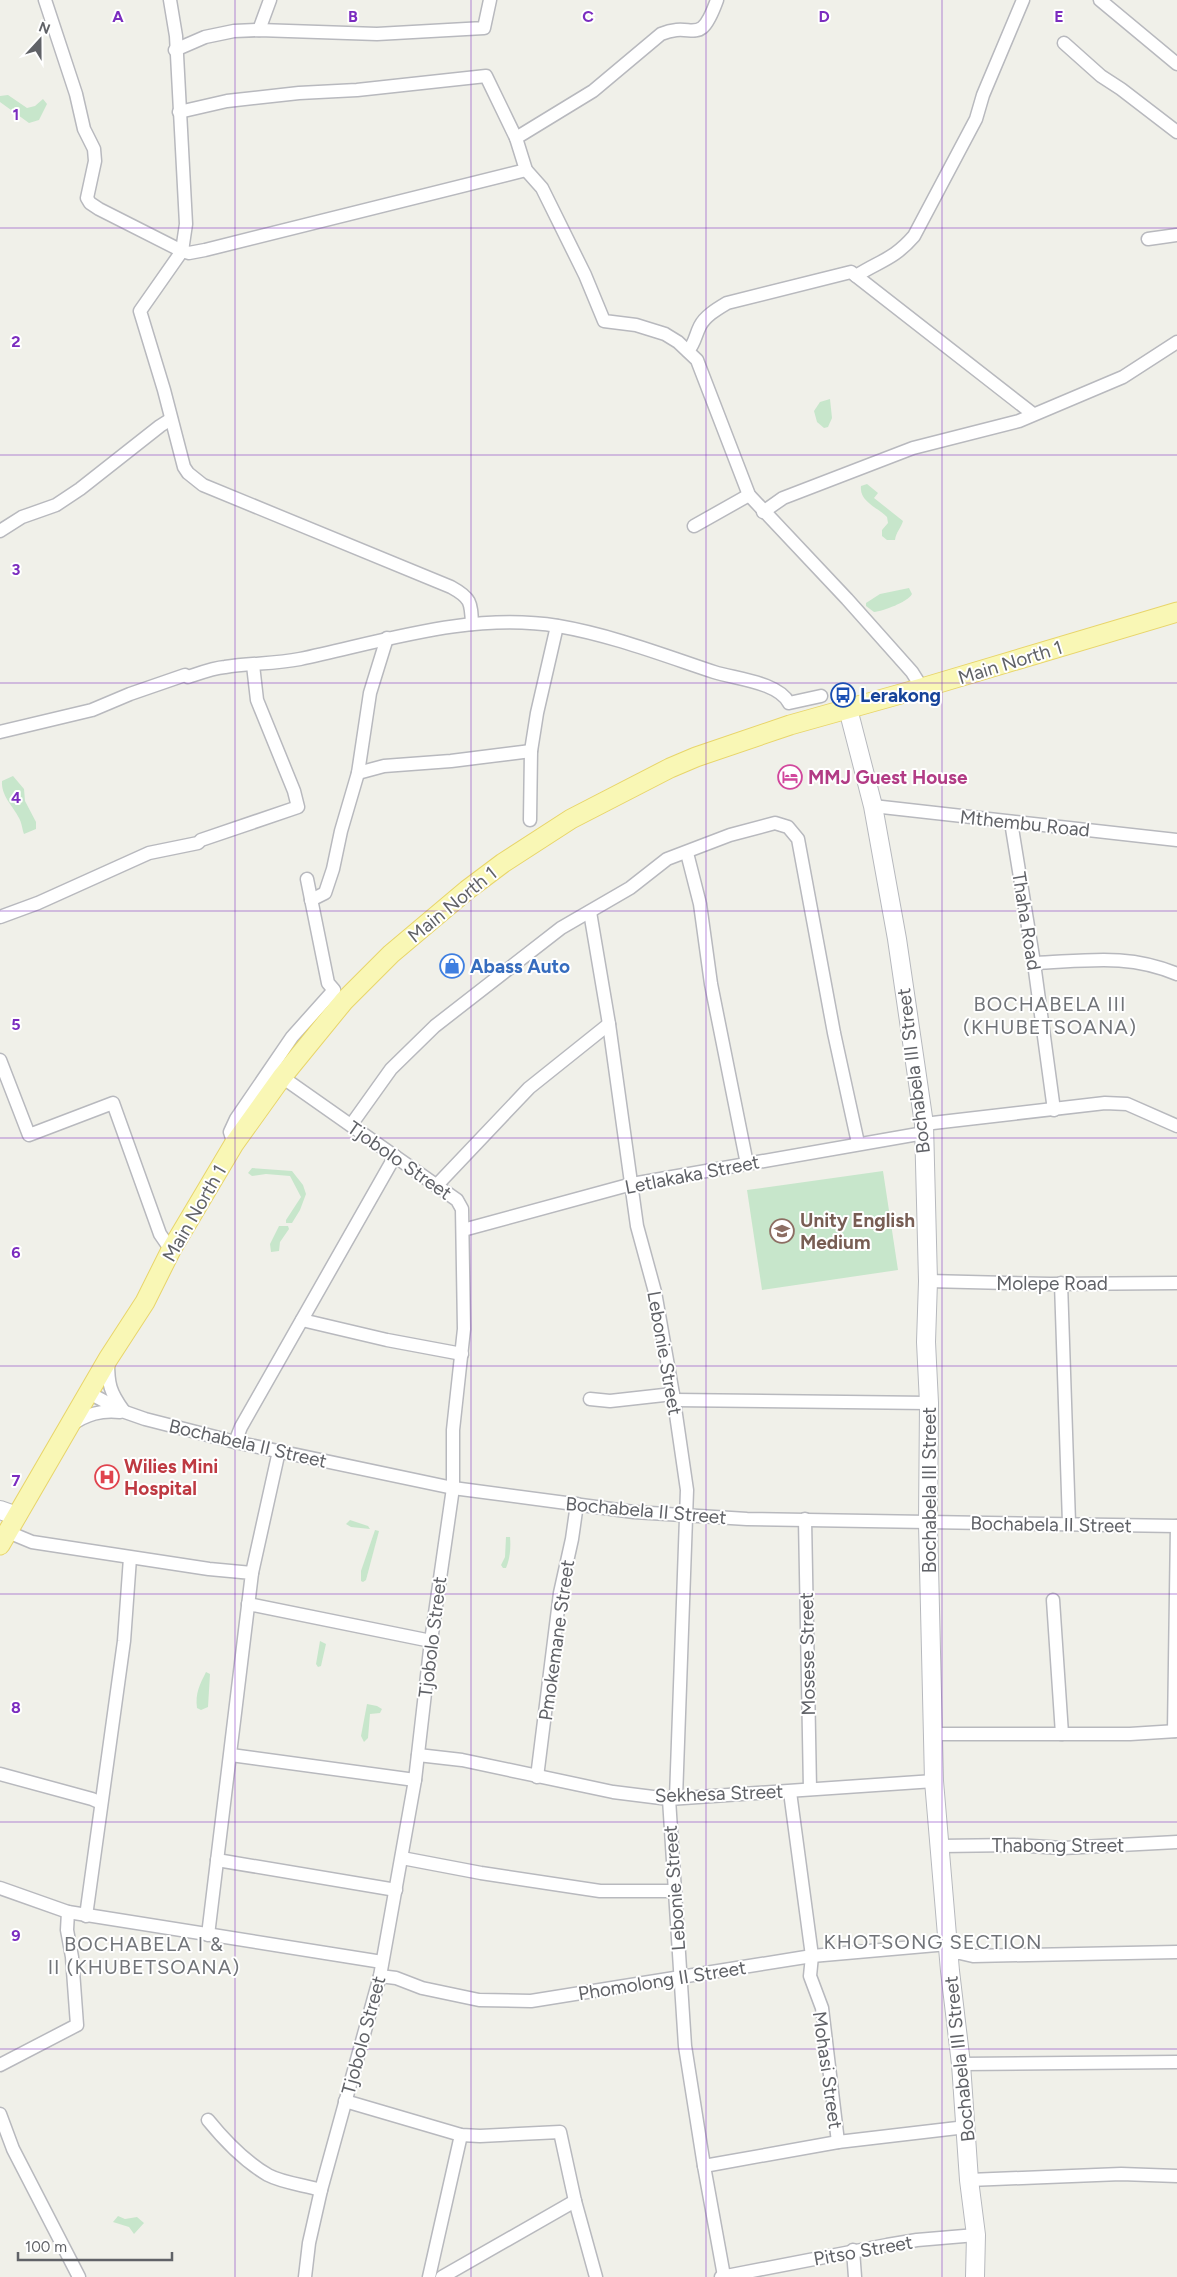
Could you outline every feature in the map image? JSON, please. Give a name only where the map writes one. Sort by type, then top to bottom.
[{"type":"main road","name":"Main North 1","points":[[6,1526],[145,1302],[171,1250],[234,1144],[282,1077],[344,1001],[391,954],[467,890],[502,863],[571,819],[696,756],[806,720],[922,688],[1177,612]]},
{"type":"street","points":[[45,0],[76,94],[84,129],[94,150],[95,161],[87,198],[90,203],[182,251],[189,253],[205,250],[526,170]]},
{"type":"street","points":[[170,0],[176,36],[175,50],[186,206],[182,251],[140,311],[184,467],[198,482],[464,594],[472,605],[472,624]]},
{"type":"street","points":[[259,30],[270,0]]},
{"type":"street","points":[[175,50],[205,37],[234,31],[259,30],[377,34],[484,28],[490,0]]},
{"type":"street","points":[[516,138],[593,91],[661,34],[700,30],[706,26],[717,0]]},
{"type":"street","points":[[856,276],[890,259],[902,250],[914,236],[976,119],[983,95],[1023,0]]},
{"type":"street","points":[[1100,0],[1177,64]]},
{"type":"street","points":[[1064,43],[1101,76],[1177,132]]},
{"type":"street","points":[[179,112],[236,100],[298,93],[357,90],[486,76],[516,138],[526,170],[542,188],[585,275],[604,321],[636,325],[665,334],[678,342],[697,360],[749,495],[763,512],[847,598],[912,672],[922,688]]},
{"type":"street","points":[[1148,240],[1177,235]]},
{"type":"street","points":[[688,351],[694,343],[700,325],[714,310],[727,303],[851,272],[1033,414]]},
{"type":"street","points":[[763,512],[783,498],[914,448],[1019,421],[1122,377],[1177,342]]},
{"type":"street","points":[[0,530],[22,517],[56,504],[80,489],[171,419]]},
{"type":"street","points":[[694,526],[749,495]]},
{"type":"street","points":[[0,732],[92,710],[130,694],[186,675],[224,667],[280,663],[415,632],[472,624],[510,622],[557,626],[612,639],[725,676],[773,688],[783,695],[789,703],[800,699],[821,696]]},
{"type":"street","points":[[530,820],[531,751],[557,626]]},
{"type":"street","points":[[311,900],[325,893],[334,868],[341,831],[358,773],[370,693],[387,638]]},
{"type":"street","points":[[0,917],[38,903],[150,853],[198,843],[201,840],[298,807],[294,791],[257,700],[253,665]]},
{"type":"street","points":[[800,699],[806,720]]},
{"type":"street","name":"Bochabela III Street","points":[[848,709],[873,806],[897,939],[924,1129],[928,1281],[926,1342],[929,1403],[928,1523],[934,1781],[948,1949],[961,2064],[969,2180],[976,2235],[975,2277]]},
{"type":"street","points":[[358,773],[384,766],[451,761],[531,751]]},
{"type":"street","name":"Mthembu Road","points":[[873,806],[1177,840]]},
{"type":"street","name":"Thaha Road","points":[[1011,822],[1034,964],[1054,1110]]},
{"type":"street","points":[[351,1125],[391,1069],[435,1026],[561,928],[630,888],[666,859],[687,853],[730,835],[775,823],[788,827],[798,839],[834,1033],[858,1143]]},
{"type":"street","points":[[687,853],[700,904],[711,984],[747,1164]]},
{"type":"street","points":[[234,1144],[230,1132],[236,1119],[292,1037],[334,990],[328,982],[307,879]]},
{"type":"street","name":"Lebonie Street","points":[[590,912],[609,1024],[637,1226],[655,1292],[688,1490],[685,1516],[685,1579],[673,1798],[675,1891],[685,2046],[722,2276]]},
{"type":"street","points":[[1034,964],[1120,959],[1139,961],[1177,974]]},
{"type":"street","points":[[438,1186],[529,1088],[609,1024]]},
{"type":"street","points":[[0,1060],[30,1135],[113,1103],[160,1234],[171,1250]]},
{"type":"street","name":"Tjobolo Street","points":[[282,1077],[457,1200],[462,1209],[463,1230],[464,1329],[453,1430],[453,1488],[431,1640],[415,1780],[380,1976],[321,2190],[309,2243],[305,2277]]},
{"type":"street","name":"Letlakaka Street","points":[[463,1230],[632,1184],[747,1164],[924,1129],[1054,1110],[1105,1103],[1127,1104],[1177,1126]]},
{"type":"street","points":[[235,1442],[241,1427],[395,1156]]},
{"type":"street","name":"Molepe Road","points":[[928,1281],[1177,1283]]},
{"type":"street","points":[[1061,1283],[1069,1524]]},
{"type":"street","points":[[302,1320],[387,1340],[462,1354]]},
{"type":"street","points":[[108,1359],[108,1382],[111,1391],[125,1412]]},
{"type":"street","name":"Bochabela II Street","points":[[89,1393],[125,1412],[145,1419],[235,1442],[453,1488],[577,1504],[685,1516],[928,1523],[1177,1526]]},
{"type":"street","points":[[590,1399],[610,1401],[674,1397],[929,1403]]},
{"type":"street","name":"Bochabela II Street","points":[[69,1427],[82,1418],[99,1412],[125,1412]]},
{"type":"street","points":[[208,1935],[252,1573],[279,1450]]},
{"type":"street","name":"Pmokemane Street","points":[[537,1777],[560,1593],[572,1539],[577,1504]]},
{"type":"street","name":"Mosese Street","points":[[805,1520],[810,1789]]},
{"type":"street","points":[[6,1526],[32,1542],[130,1558],[252,1573]]},
{"type":"street","points":[[934,1734],[1130,1734],[1175,1731],[1177,1526]]},
{"type":"street","points":[[86,1916],[124,1641],[130,1558]]},
{"type":"street","points":[[1053,1600],[1062,1734]]},
{"type":"street","points":[[248,1604],[431,1640]]},
{"type":"street","points":[[231,1755],[415,1780]]},
{"type":"street","name":"Sekhesa Street","points":[[418,1755],[462,1760],[613,1792],[673,1798],[790,1792],[934,1781]]},
{"type":"street","points":[[0,1774],[101,1803]]},
{"type":"street","name":"Mohasi Street","points":[[790,1792],[812,1956],[810,1976],[822,2008],[838,2142]]},
{"type":"street","name":"Thabong Street","points":[[940,1846],[1014,1845],[1062,1848],[1177,1842]]},
{"type":"street","points":[[402,1858],[481,1873],[600,1891],[675,1891]]},
{"type":"street","points":[[217,1860],[396,1890]]},
{"type":"street","points":[[0,1888],[68,1912],[86,1916],[288,1945],[382,1962]]},
{"type":"street","points":[[0,2065],[77,2025],[72,1958],[67,1930],[68,1912]]},
{"type":"street","name":"Phomolong II Street","points":[[380,1976],[396,1978],[422,1988],[479,2000],[531,2001],[812,1956],[948,1949],[974,1956],[1177,1952]]},
{"type":"street","points":[[961,2064],[1177,2062]]},
{"type":"street","points":[[345,2101],[461,2135],[480,2136],[560,2132],[575,2201],[596,2277]]},
{"type":"street","points":[[0,2114],[13,2149],[79,2277]]},
{"type":"street","points":[[208,2120],[225,2141],[244,2158],[270,2176],[321,2190]]},
{"type":"street","points":[[704,2166],[838,2142],[966,2127]]},
{"type":"street","points":[[429,2277],[461,2135]]},
{"type":"street","points":[[969,2180],[1121,2174],[1177,2176]]},
{"type":"street","points":[[442,2277],[575,2201]]},
{"type":"street","name":"Pitso Street","points":[[722,2276],[853,2250],[917,2240],[976,2235]]},
{"type":"street","points":[[853,2250],[855,2277]]},
{"type":"green space","points":[[8,95],[27,108],[35,106],[43,99],[47,104],[39,120],[29,123],[0,102],[0,96]]},
{"type":"green space","points":[[830,399],[832,418],[828,427],[824,428],[817,422],[814,411],[820,402]]},
{"type":"green space","points":[[867,484],[878,493],[874,498],[903,521],[895,540],[887,540],[882,536],[882,530],[888,523],[887,517],[863,496],[861,486]]},
{"type":"green space","points":[[909,588],[912,594],[910,597],[895,606],[874,612],[866,606],[866,603],[880,594]]},
{"type":"green space","points":[[13,776],[24,789],[25,801],[36,822],[36,829],[24,834],[20,820],[5,796],[2,786],[2,781]]},
{"type":"green space","points":[[252,1168],[292,1171],[303,1185],[306,1194],[300,1210],[292,1223],[286,1223],[286,1220],[301,1197],[290,1176],[266,1174],[252,1176],[248,1173]]},
{"type":"green space","points":[[883,1171],[898,1270],[762,1290],[747,1190]]},
{"type":"green space","points":[[279,1226],[288,1226],[289,1229],[280,1242],[279,1251],[271,1252],[270,1244]]},
{"type":"green space","points":[[350,1520],[368,1526],[370,1529],[351,1527],[346,1524]]},
{"type":"green space","points":[[375,1530],[379,1531],[366,1580],[363,1582],[361,1581],[361,1571]]},
{"type":"green space","points":[[506,1537],[510,1537],[510,1553],[506,1568],[503,1568],[501,1565],[505,1557]]},
{"type":"green space","points":[[320,1641],[326,1644],[321,1666],[318,1667],[316,1664]]},
{"type":"green space","points":[[206,1672],[210,1674],[208,1707],[201,1710],[197,1708],[197,1693]]},
{"type":"green space","points":[[367,1704],[382,1709],[380,1713],[370,1714],[368,1738],[364,1742],[361,1736]]},
{"type":"green space","points":[[118,2216],[125,2219],[137,2217],[144,2223],[134,2234],[129,2227],[113,2222]]},
{"type":"place","name":"Lerakong","points":[[843,695]]},
{"type":"place","name":"MMJ Guest House","points":[[790,777]]},
{"type":"place","name":"Abass Auto","points":[[452,966]]},
{"type":"place","name":"Unity English Medium","points":[[782,1231]]},
{"type":"place","name":"Wilies Mini Hospital","points":[[107,1477]]},
{"type":"district","name":"BOCHABELA III (KHUBETSOANA)","points":[[1050,1016]]},
{"type":"district","name":"KHOTSONG SECTION","points":[[933,1942]]},
{"type":"district","name":"BOCHABELA I & II (KHUBETSOANA)","points":[[144,1956]]}]
